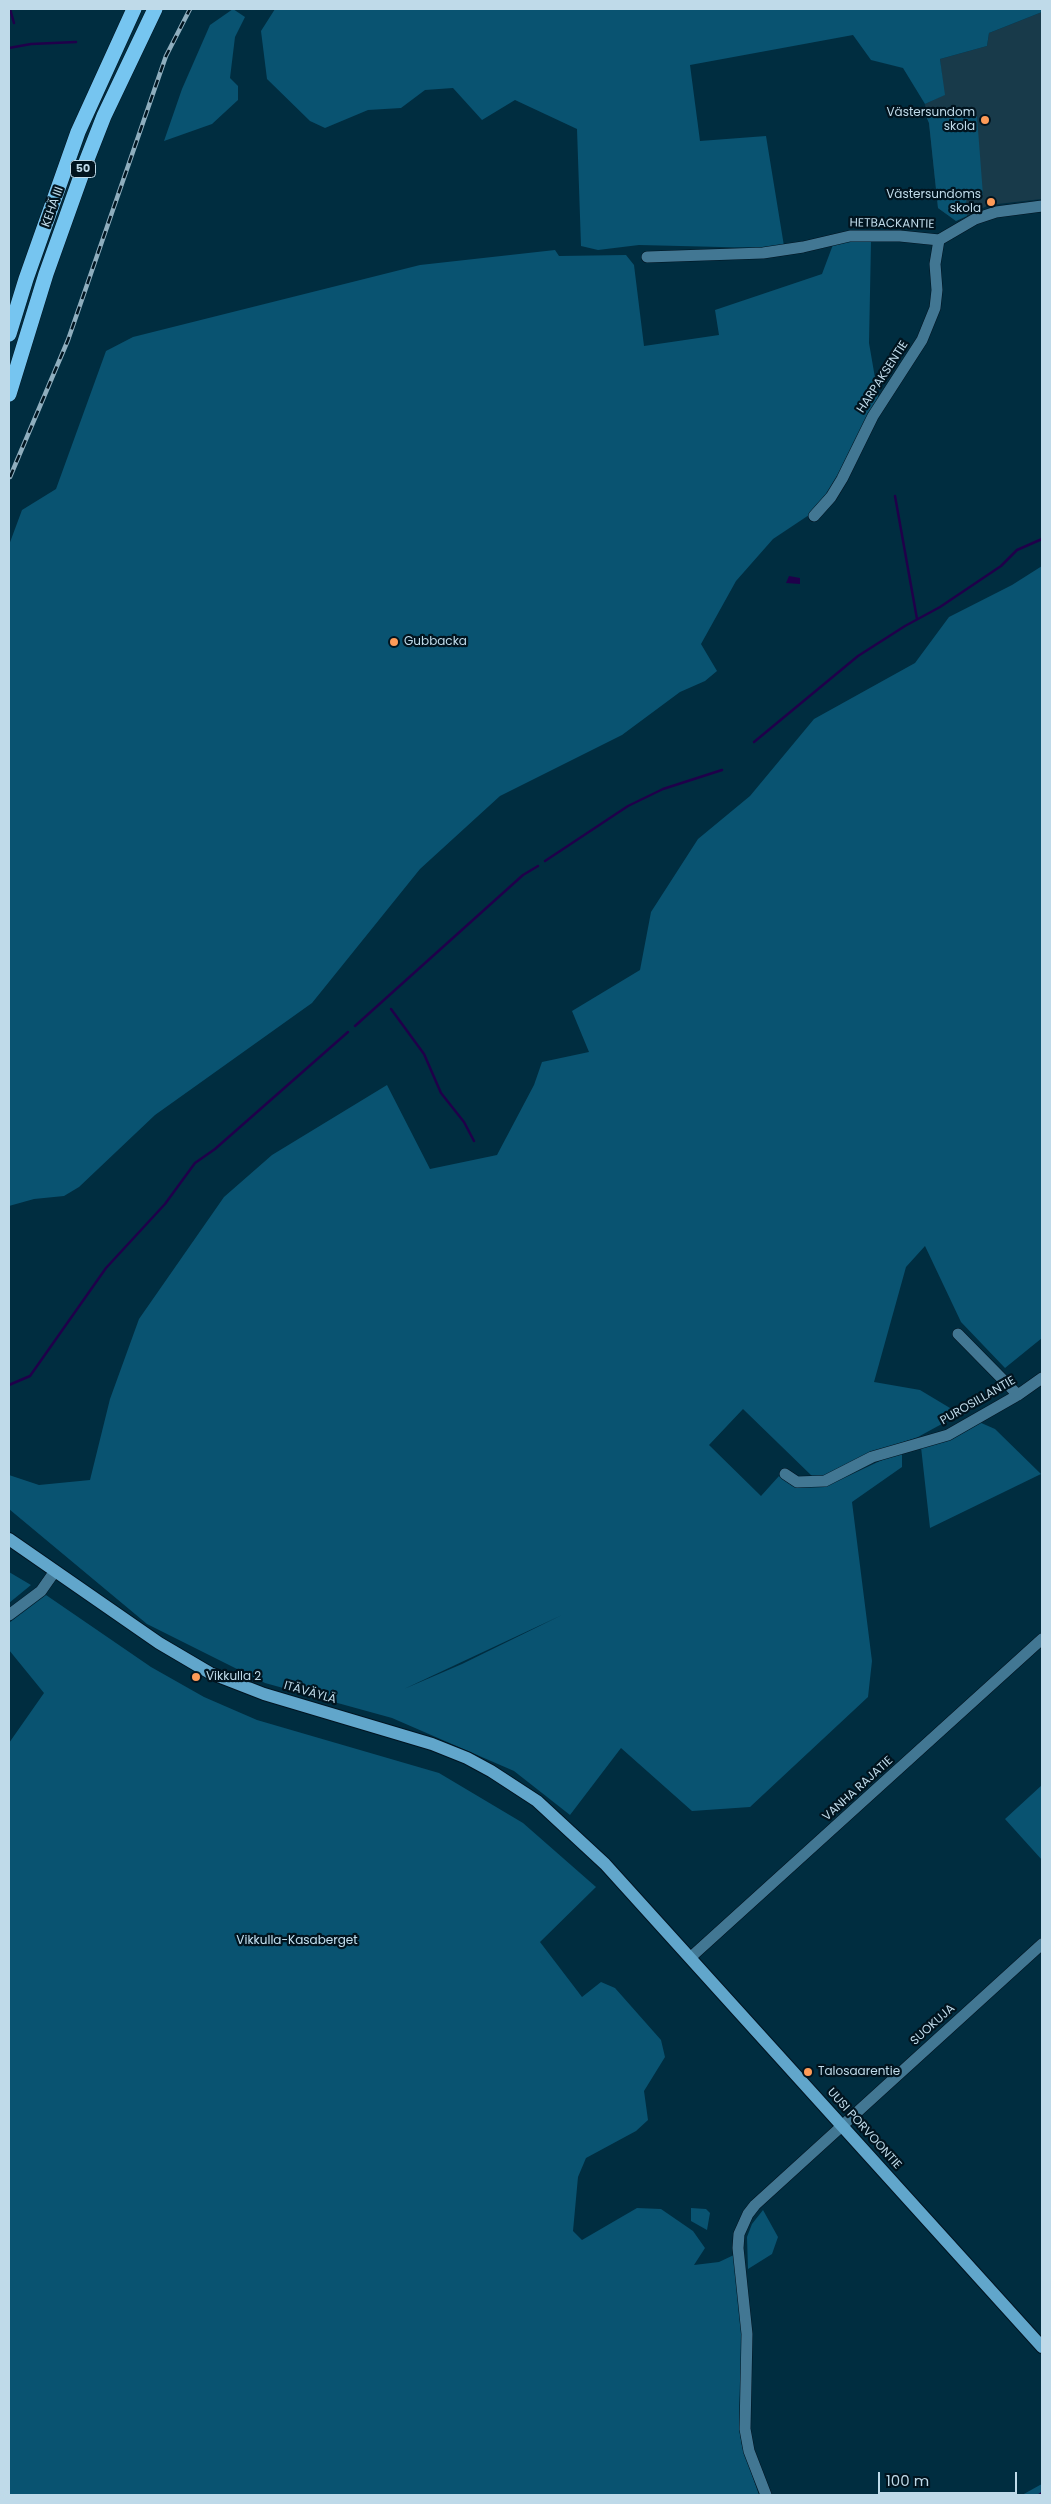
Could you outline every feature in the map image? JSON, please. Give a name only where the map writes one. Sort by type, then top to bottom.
[{"type":"highway","name":"KEHÄ III","points":[[9,334],[26,278],[78,132],[134,9]]},
{"type":"highway","name":"KEHÄ III","points":[[9,394],[52,258],[86,162],[104,116],[155,9]]},
{"type":"main road","name":"ITÄVÄYLÄ","points":[[9,1539],[159,1643],[210,1673],[264,1694],[387,1729],[467,1758],[514,1784],[537,1801],[605,1864]]},
{"type":"main road","name":"UUSI PORVOONTIE","points":[[605,1864],[1042,2347]]},
{"type":"street","name":"HETBACKANTIE","points":[[647,257],[764,253],[850,236],[900,236],[939,240],[976,219],[996,212],[1042,206]]},
{"type":"street","name":"HARPAKSENTIE","points":[[814,516],[831,497],[842,480],[873,416],[919,347],[925,334],[935,308],[937,290],[935,264],[939,240]]},
{"type":"street","points":[[958,1334],[1018,1395]]},
{"type":"street","name":"PUROSILLANTIE","points":[[785,1474],[797,1482],[825,1481],[872,1457],[948,1435],[1018,1395],[1042,1378]]},
{"type":"street","points":[[9,1615],[41,1591],[55,1571]]},
{"type":"street","name":"VANHA RAJATIE","points":[[690,1957],[1042,1639]]},
{"type":"street","name":"SUOKUJA","points":[[843,2126],[1042,1944]]},
{"type":"street","points":[[766,2495],[748,2451],[744,2429],[747,2334],[738,2248],[740,2234],[748,2214],[755,2205],[843,2126]]},
{"type":"shaded area","name":"Västersundom skola","points":[[1042,12],[1042,199],[989,205],[956,221],[938,208],[929,123],[926,116],[925,104],[944,95],[940,59],[987,46],[989,33]]},
{"type":"shaded area","points":[[789,576],[800,578],[800,584],[786,583]]},
{"type":"green space","points":[[233,9],[245,17],[235,37],[230,78],[238,86],[238,100],[212,124],[164,141],[182,89],[210,25]]},
{"type":"green space","points":[[275,9],[1042,9],[1042,12],[989,33],[987,46],[940,59],[945,95],[925,104],[903,68],[871,60],[853,35],[690,65],[700,141],[766,136],[784,246],[762,248],[639,245],[598,250],[581,246],[577,129],[515,100],[482,120],[453,88],[425,90],[401,108],[368,110],[325,128],[310,121],[267,79],[261,31]]},
{"type":"green space","points":[[926,116],[977,116],[983,195],[966,197],[967,216],[956,221],[938,208],[929,123]]},
{"type":"green space","points":[[834,242],[871,242],[869,343],[879,401],[828,495],[812,513],[773,539],[736,581],[701,644],[717,671],[705,681],[680,692],[622,735],[500,796],[420,869],[312,1003],[155,1115],[79,1187],[64,1196],[34,1199],[9,1206],[9,545],[22,510],[56,489],[106,351],[133,337],[420,265],[555,250],[559,256],[626,255],[634,265],[644,346],[719,335],[715,310],[822,274]]},
{"type":"green space","points":[[1042,566],[1042,1338],[1005,1368],[961,1322],[925,1246],[906,1267],[874,1382],[920,1390],[960,1414],[918,1437],[871,1453],[825,1477],[813,1477],[743,1409],[709,1445],[761,1496],[779,1476],[794,1485],[827,1486],[901,1451],[902,1454],[902,1467],[852,1502],[872,1661],[868,1697],[750,1807],[692,1811],[621,1748],[570,1815],[514,1771],[392,1718],[265,1683],[147,1624],[9,1509],[9,1475],[39,1485],[90,1480],[110,1399],[139,1319],[224,1197],[272,1155],[387,1085],[430,1169],[497,1155],[534,1085],[542,1062],[589,1052],[572,1011],[640,970],[651,912],[698,839],[750,796],[814,719],[915,663],[949,617],[1012,585]],"holes":[[[562,1615],[462,1664],[404,1689]]]},
{"type":"green space","points":[[979,1422],[995,1429],[1041,1474],[930,1528],[921,1447]]},
{"type":"green space","points":[[9,1572],[31,1585],[9,1603]]},
{"type":"green space","name":"Vikkulla-Kasaberget","points":[[46,1595],[151,1667],[204,1697],[257,1720],[439,1773],[523,1823],[596,1887],[540,1942],[582,1997],[601,1982],[615,1988],[661,2040],[665,2057],[644,2091],[648,2120],[636,2131],[586,2158],[578,2177],[573,2231],[582,2240],[637,2208],[661,2209],[693,2231],[705,2248],[694,2265],[719,2262],[736,2254],[742,2331],[739,2426],[742,2446],[759,2495],[9,2495],[9,1743],[44,1693],[9,1650],[9,1623]]},
{"type":"green space","points":[[1042,1785],[1042,1860],[1005,1819]]},
{"type":"green space","points":[[691,2208],[706,2209],[710,2213],[707,2230],[691,2221]]},
{"type":"green space","points":[[763,2210],[778,2237],[772,2254],[748,2269],[747,2237],[752,2224]]},
{"type":"green space","points":[[1042,2484],[1042,2495],[1022,2495],[1040,2485]]},
{"type":"waterway","points":[[10,9],[14,23]]},
{"type":"waterway","points":[[9,48],[31,44],[76,42]]},
{"type":"waterway","points":[[895,496],[917,619]]},
{"type":"waterway","points":[[754,742],[858,656],[905,626],[940,607],[1001,566],[1017,550],[1042,539]]},
{"type":"waterway","points":[[545,861],[628,806],[663,789],[722,770]]},
{"type":"waterway","points":[[355,1026],[523,875],[538,866]]},
{"type":"waterway","points":[[391,1009],[424,1054],[441,1093],[464,1122],[474,1141]]},
{"type":"waterway","points":[[9,1385],[30,1376],[106,1268],[165,1204],[195,1163],[215,1149],[348,1032]]},
{"type":"railway","points":[[10,477],[68,340],[166,56],[190,9]]},
{"type":"place","name":"Västersundom skola","points":[[985,120]]},
{"type":"place","name":"Västersundoms skola","points":[[991,202]]},
{"type":"place","name":"Gubbacka","points":[[394,642]]},
{"type":"place","name":"Vikkulla 2","points":[[196,1677]]},
{"type":"place","name":"Talosaarentie","points":[[808,2072]]}]
